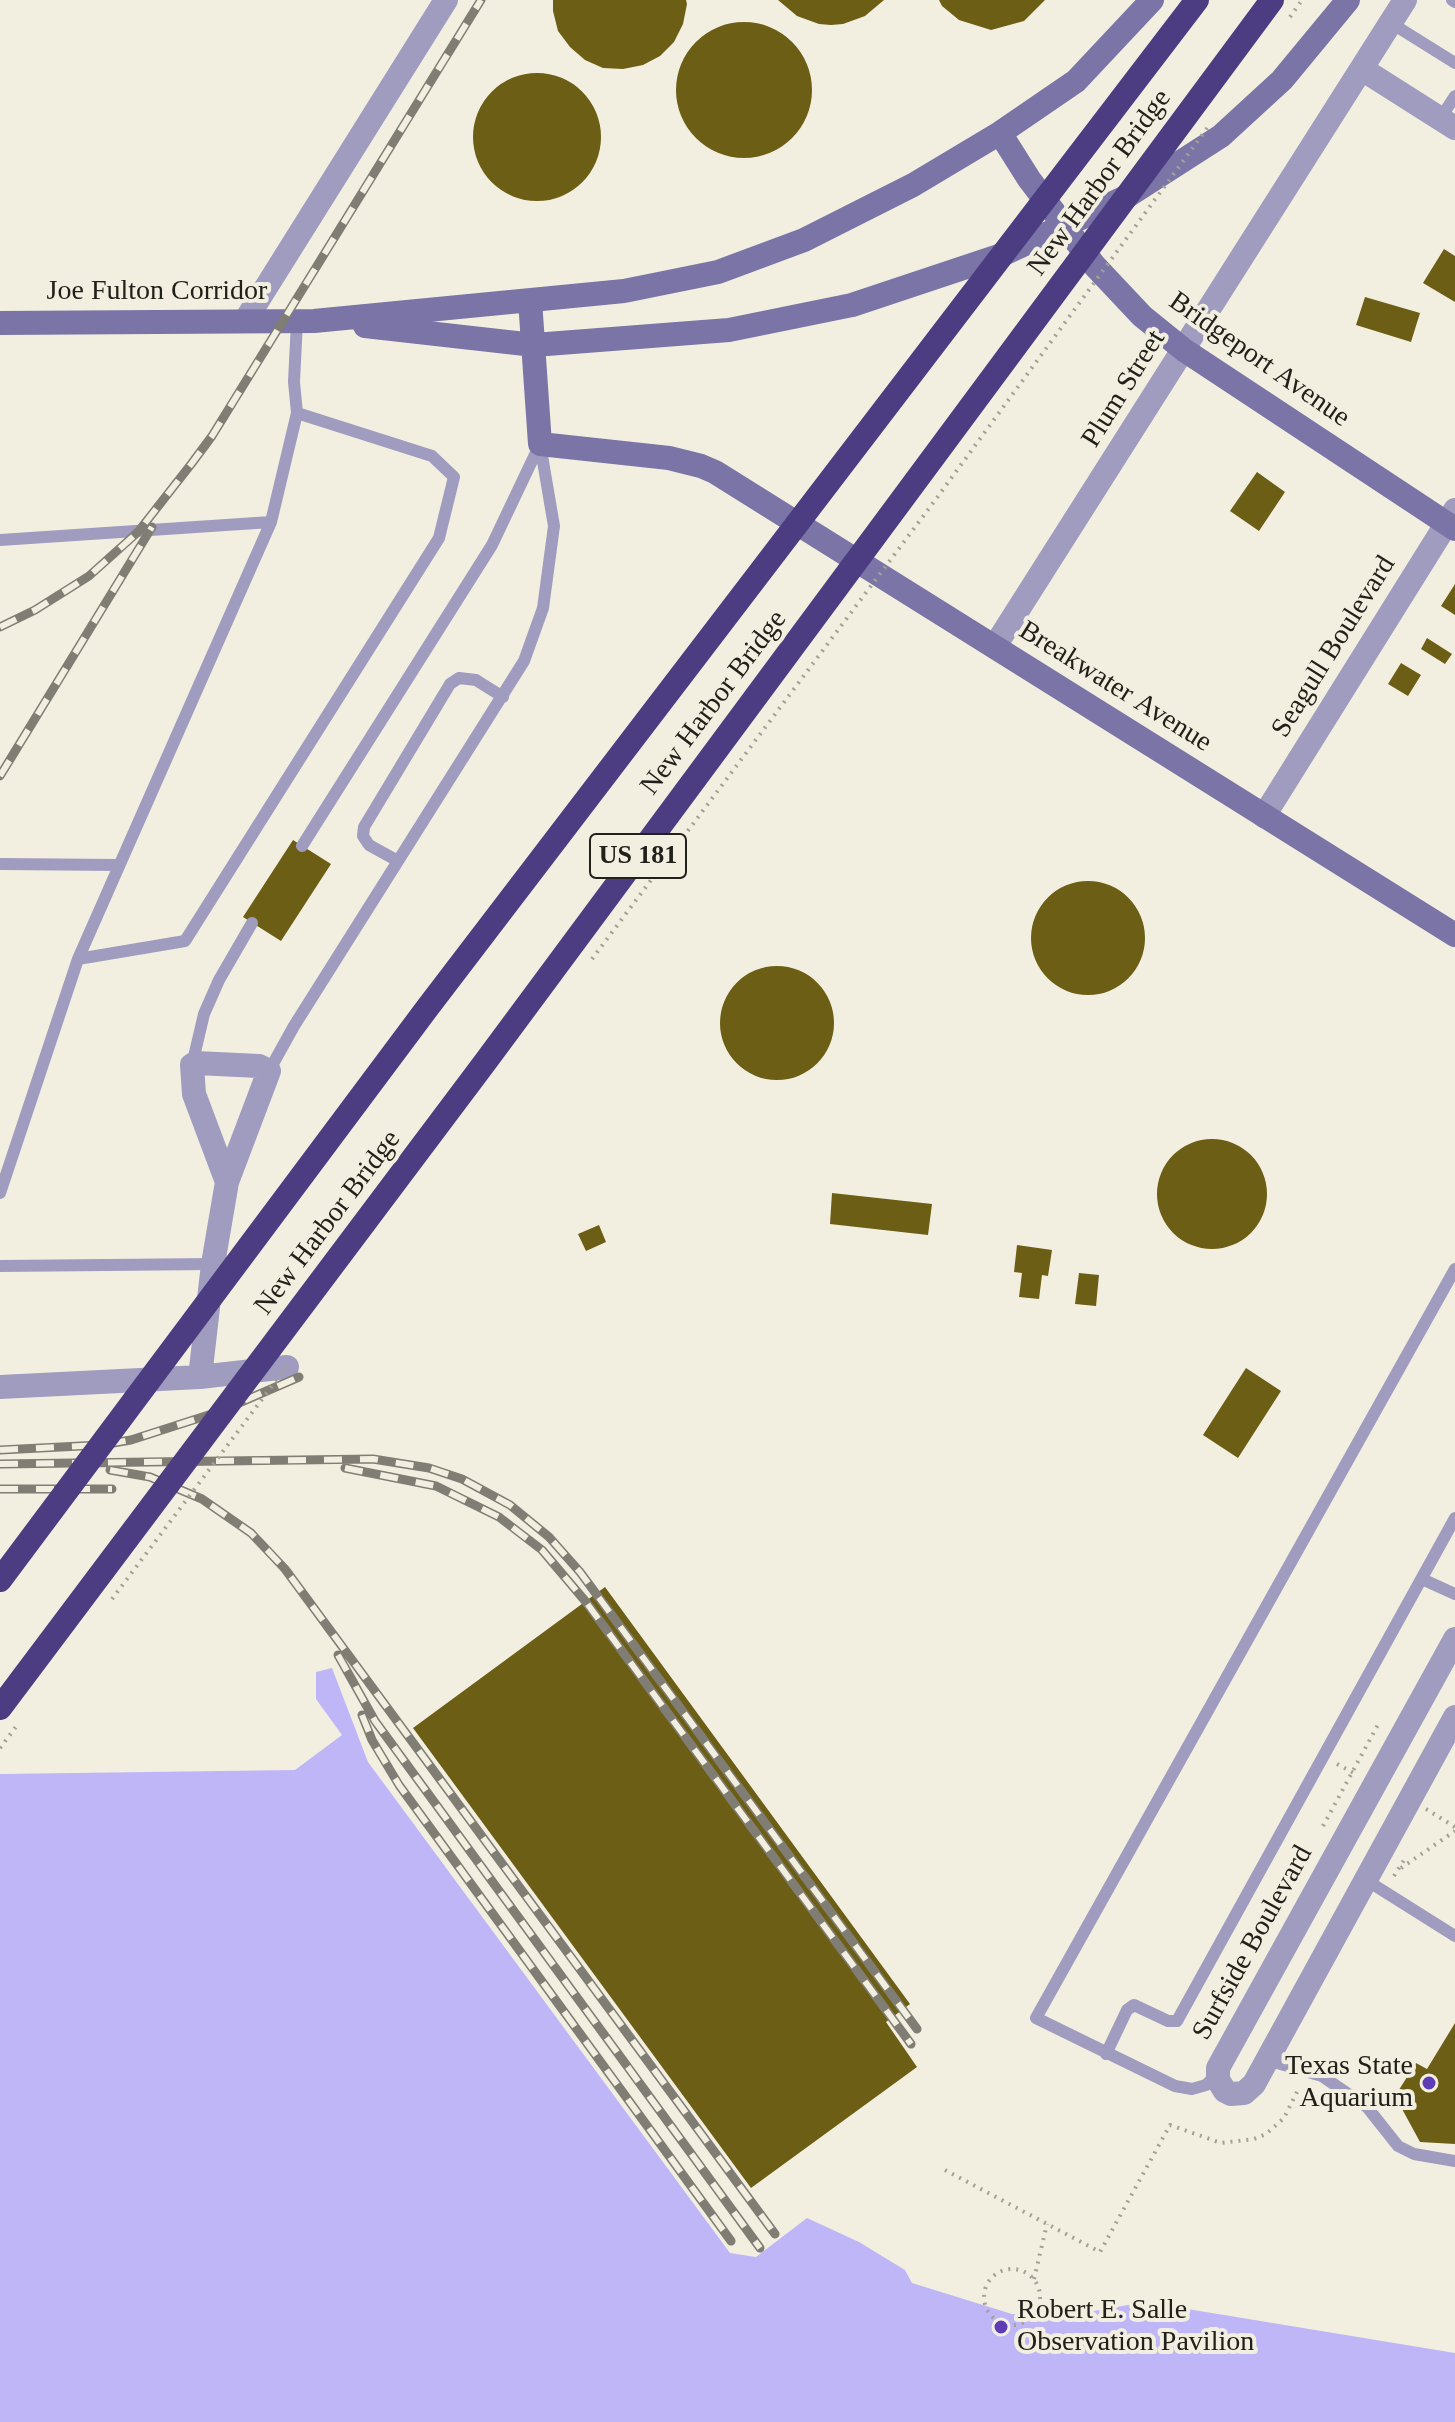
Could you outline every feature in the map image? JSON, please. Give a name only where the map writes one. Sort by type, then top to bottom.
[{"type":"highway","name":"New Harbor Bridge","points":[[0,1580],[428,1007],[1197,0]]},
{"type":"highway","name":"New Harbor Bridge","points":[[0,1708],[486,1061],[1272,0]]},
{"type":"street","points":[[245,321],[446,0]]},
{"type":"street","name":"Joe Fulton Corridor","points":[[0,323],[306,321],[624,291],[718,272],[804,240],[913,185],[1000,133],[1076,81],[1152,0]]},
{"type":"street","name":"Joe Fulton Corridor","points":[[306,321],[534,345],[729,330],[852,305],[999,256],[1126,197],[1221,136],[1282,80],[1348,0]]},
{"type":"street","name":"Plum Street","points":[[995,646],[1405,0]]},
{"type":"street","points":[[1362,69],[1448,124]]},
{"type":"street","name":"Bridgeport Avenue","points":[[1000,133],[1029,179],[1094,265],[1142,316],[1184,350],[1452,521]]},
{"type":"street","points":[[530,300],[540,444]]},
{"type":"street","name":"Breakwater Avenue","points":[[540,444],[669,458],[701,466],[995,646],[1455,935]]},
{"type":"street","name":"Seagull Boulevard","points":[[1264,816],[1452,521]]},
{"type":"street","points":[[200,1377],[213,1264],[227,1182],[269,1071],[259,1066],[202,1062],[192,1065],[194,1094],[227,1182]]},
{"type":"street","points":[[0,1387],[200,1377],[287,1367]]},
{"type":"street","name":"Surfside Boulevard","points":[[1455,1639],[1217,2074],[1225,2091],[1244,2093],[1254,2084],[1455,1717]]},
{"type":"lane","points":[[1391,23],[1455,63]]},
{"type":"lane","points":[[1448,124],[1455,96]]},
{"type":"lane","points":[[0,1193],[78,959],[271,522],[297,413],[294,382],[306,321]]},
{"type":"lane","points":[[78,959],[185,941],[439,538],[454,477],[432,456],[297,413]]},
{"type":"lane","points":[[269,1071],[503,697],[539,627],[550,575],[554,526],[540,444]]},
{"type":"lane","points":[[302,846],[492,545],[540,444]]},
{"type":"lane","points":[[0,540],[271,522]]},
{"type":"lane","points":[[398,861],[369,845],[363,836],[364,827],[450,684],[459,678],[476,680],[503,697]]},
{"type":"lane","points":[[0,864],[119,865]]},
{"type":"lane","points":[[192,1065],[204,1014],[219,980],[252,923]]},
{"type":"lane","points":[[0,1266],[213,1264]]},
{"type":"lane","points":[[1217,2074],[1206,2085],[1192,2089],[1175,2086],[1036,2018],[1455,1269]]},
{"type":"lane","points":[[1106,2054],[1127,2010],[1134,2005],[1168,2021],[1177,2021],[1455,1518]]},
{"type":"lane","points":[[1422,1579],[1455,1594]]},
{"type":"lane","points":[[1366,1880],[1455,1936]]},
{"type":"lane","points":[[1267,2060],[1322,2076],[1367,2107],[1398,2146],[1414,2154],[1455,2161]]},
{"type":"path","points":[[1323,1826],[1380,1721]]},
{"type":"path","points":[[1324,1758],[1364,1777]]},
{"type":"path","points":[[1401,1869],[1455,1829],[1435,1815]]},
{"type":"path","points":[[945,2170],[1100,2252],[1170,2125],[1221,2143],[1254,2139],[1266,2134],[1284,2118],[1299,2088]]},
{"type":"path","points":[[1034,2279],[1027,2273],[1008,2269],[992,2277],[987,2285],[985,2309],[994,2318],[1011,2325],[1028,2320],[1035,2313],[1040,2296],[1034,2279],[1047,2224]]},
{"type":"shaded area","points":[[332,1668],[368,1762],[730,2253],[756,2257],[807,2218],[859,2242],[905,2270],[912,2283],[1012,2314],[1082,2313],[1145,2302],[1455,2353],[1455,2422],[0,2422],[0,1774],[295,1770],[342,1735],[316,1699],[316,1672]]},
{"type":"building","points":[[553,0],[686,0],[687,4],[683,24],[674,42],[660,56],[643,65],[623,69],[603,68],[585,60],[570,47],[558,31]]},
{"type":"building","points":[[778,0],[884,0],[865,16],[831,25],[797,16]]},
{"type":"building","points":[[939,0],[1045,0],[1024,21],[991,30],[959,20]]},
{"type":"building","points":[[744,22],[770,27],[792,42],[807,64],[812,90],[807,116],[792,138],[770,153],[744,158],[718,153],[696,138],[681,116],[676,90],[681,64],[696,42],[718,27]]},
{"type":"building","points":[[537,73],[562,78],[583,91],[596,112],[601,137],[596,162],[583,183],[562,196],[537,201],[512,196],[491,183],[478,162],[473,137],[478,112],[491,91],[512,78]]},
{"type":"building","points":[[1444,249],[1455,256],[1455,302],[1423,283]]},
{"type":"building","points":[[1365,297],[1420,313],[1411,342],[1356,325]]},
{"type":"building","points":[[1257,472],[1285,492],[1259,531],[1230,511]]},
{"type":"building","points":[[1455,584],[1455,615],[1441,606]]},
{"type":"building","points":[[1427,638],[1452,654],[1445,664],[1421,649]]},
{"type":"building","points":[[1401,663],[1421,675],[1408,696],[1388,684]]},
{"type":"building","points":[[293,840],[331,864],[281,941],[243,917]]},
{"type":"building","points":[[1088,881],[1110,885],[1129,897],[1141,916],[1145,938],[1141,960],[1129,979],[1110,991],[1088,995],[1066,991],[1047,979],[1035,960],[1031,938],[1035,916],[1047,897],[1066,885]]},
{"type":"building","points":[[777,966],[809,975],[825,991],[834,1023],[825,1055],[809,1071],[777,1080],[745,1071],[729,1055],[720,1023],[729,991],[745,975]]},
{"type":"building","points":[[1212,1139],[1233,1143],[1251,1155],[1263,1173],[1267,1194],[1263,1215],[1251,1233],[1233,1245],[1212,1249],[1191,1245],[1173,1233],[1161,1215],[1157,1194],[1161,1173],[1173,1155],[1191,1143]]},
{"type":"building","points":[[832,1193],[932,1204],[928,1235],[830,1224]]},
{"type":"building","points":[[599,1225],[606,1242],[586,1251],[578,1234]]},
{"type":"building","points":[[1017,1245],[1052,1250],[1048,1276],[1042,1275],[1039,1299],[1019,1297],[1022,1273],[1014,1272]]},
{"type":"building","points":[[1079,1273],[1099,1275],[1096,1306],[1075,1304]]},
{"type":"building","points":[[1246,1368],[1281,1391],[1238,1458],[1203,1435]]},
{"type":"building","points":[[605,1587],[910,2004],[886,2022],[917,2067],[751,2188],[413,1728]]},
{"type":"building","name":"Texas State Aquarium","points":[[1455,2023],[1455,2144],[1420,2142],[1395,2096],[1416,2063],[1427,2069]]},
{"type":"railway","points":[[0,627],[35,610],[89,576],[138,532],[192,463],[212,436],[481,0]]},
{"type":"railway","points":[[0,776],[152,527]]},
{"type":"railway","points":[[0,1450],[101,1445],[131,1440],[218,1412],[299,1377]]},
{"type":"railway","points":[[0,1464],[373,1459],[429,1468],[462,1479],[510,1505],[549,1537],[580,1572],[917,2029]]},
{"type":"railway","points":[[345,1468],[436,1486],[499,1517],[542,1550],[586,1602],[911,2044]]},
{"type":"railway","points":[[110,1470],[150,1477],[202,1499],[251,1533],[285,1569],[775,2234]]},
{"type":"railway","points":[[0,1489],[112,1489]]},
{"type":"railway","points":[[338,1655],[375,1721],[760,2248]]},
{"type":"railway","points":[[362,1715],[372,1740],[399,1785],[731,2241]]},
{"type":"place","name":"Texas State Aquarium","points":[[1429,2083]]},
{"type":"place","name":"Robert E. Salle Observation Pavilion","points":[[1001,2327]]}]
